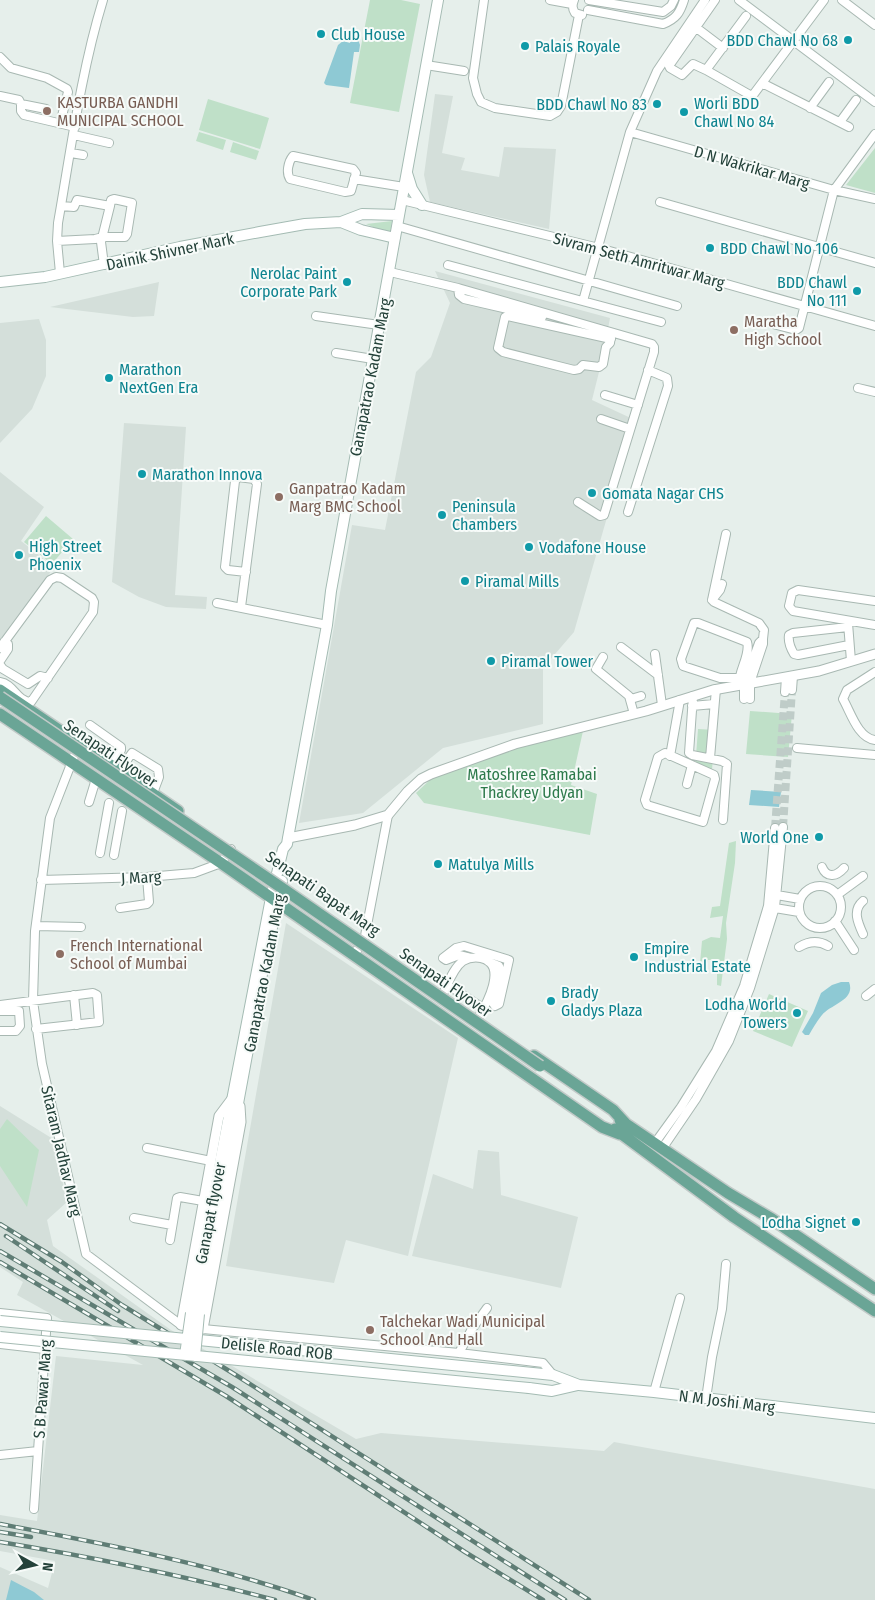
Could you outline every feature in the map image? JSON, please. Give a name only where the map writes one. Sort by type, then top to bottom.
[{"type":"main road","name":"Ganapatrao Kadam Marg","points":[[236,1097],[265,944],[279,882],[283,849],[288,841],[331,591],[438,0]]},
{"type":"main road","points":[[406,172],[412,188],[422,205]]},
{"type":"main road","points":[[341,222],[362,214],[399,215]]},
{"type":"main road","points":[[341,222],[361,230],[395,238]]},
{"type":"main road","name":"Dainik Shivner Mark","points":[[0,282],[60,274],[180,247],[305,224],[341,222]]},
{"type":"main road","name":"Senapati Bapat Marg","points":[[3,689],[118,767],[231,849],[364,940],[481,1013],[613,1110],[623,1128]]},
{"type":"main road","name":"Senapati Flyover","points":[[3,689],[538,1069]]},
{"type":"main road","name":"Senapati Flyover","points":[[0,706],[538,1069],[608,1114],[623,1128]]},
{"type":"main road","name":"Senapati Bapat Marg","points":[[0,714],[354,954],[602,1127],[623,1128]]},
{"type":"main road","name":"Ganapat flyover","points":[[190,1355],[195,1314],[236,1097]]},
{"type":"main road","points":[[623,1128],[658,1146],[728,1193],[772,1219],[875,1289]]},
{"type":"main road","points":[[623,1128],[875,1311]]},
{"type":"main road","points":[[728,1193],[743,1216],[875,1304]]},
{"type":"main road","points":[[743,1216],[781,1232],[875,1295]]},
{"type":"main road","name":"Delisle Road ROB","points":[[0,1321],[553,1375],[579,1385]]},
{"type":"main road","name":"Delisle Road ROB","points":[[0,1337],[552,1391],[579,1385]]},
{"type":"main road","points":[[552,1391],[553,1375]]},
{"type":"main road","name":"N M Joshi Marg","points":[[579,1385],[875,1418]]},
{"type":"street","points":[[60,274],[57,241],[61,206],[96,23],[103,0]]},
{"type":"street","points":[[484,0],[473,78],[481,102],[495,108],[550,116],[558,112],[561,106],[579,15]]},
{"type":"street","points":[[550,0],[573,2],[575,13],[579,15],[584,15],[588,10],[590,4],[588,0],[663,12],[671,6],[674,0]]},
{"type":"street","points":[[588,10],[663,24],[678,15],[684,0]]},
{"type":"street","points":[[583,301],[630,132],[657,71],[705,0]]},
{"type":"street","points":[[715,0],[670,64],[670,67],[682,75],[693,64],[750,96],[753,95],[824,0]]},
{"type":"street","points":[[739,0],[875,102]]},
{"type":"street","points":[[842,0],[875,25]]},
{"type":"street","points":[[706,70],[746,16]]},
{"type":"street","points":[[695,27],[723,48]]},
{"type":"street","points":[[0,57],[11,68],[47,78],[67,89],[65,116],[77,118]]},
{"type":"street","points":[[426,65],[464,71]]},
{"type":"street","points":[[810,108],[829,82]]},
{"type":"street","points":[[762,83],[849,127]]},
{"type":"street","points":[[72,95],[81,97]]},
{"type":"street","points":[[0,96],[19,100],[21,112],[24,115],[109,143]]},
{"type":"street","points":[[840,122],[856,100]]},
{"type":"street","points":[[21,104],[46,109]]},
{"type":"street","name":"D N Wakrikar Marg","points":[[630,132],[834,190],[875,199]]},
{"type":"street","points":[[765,322],[798,330],[834,190],[875,134]]},
{"type":"street","points":[[71,152],[83,155]]},
{"type":"street","points":[[293,156],[299,156],[352,169],[356,173],[354,179],[352,191],[349,193],[290,179],[288,173],[290,160],[293,156]]},
{"type":"street","points":[[354,179],[404,187]]},
{"type":"street","points":[[57,241],[95,239],[103,236],[122,238],[127,234],[132,203],[114,198],[111,200],[110,206],[103,236],[102,242],[104,265]]},
{"type":"street","points":[[61,206],[74,208],[77,200],[110,206]]},
{"type":"street","name":"Sivram Seth Amritwar Marg","points":[[402,200],[599,248],[875,326]]},
{"type":"street","points":[[660,202],[875,262]]},
{"type":"street","points":[[397,226],[678,306]]},
{"type":"street","points":[[448,265],[661,322]]},
{"type":"street","points":[[390,272],[458,288],[652,344],[654,352],[604,515],[600,516],[578,502]]},
{"type":"street","points":[[458,288],[459,295],[464,299],[609,332],[611,335],[611,339],[610,343],[606,346],[601,366],[583,365],[577,370],[503,352],[500,351],[498,345],[505,317],[507,316],[611,339]]},
{"type":"street","points":[[316,316],[379,325]]},
{"type":"street","points":[[336,353],[373,359]]},
{"type":"street","points":[[628,512],[668,386],[667,378],[648,370]]},
{"type":"street","points":[[858,388],[875,392]]},
{"type":"street","points":[[605,395],[638,404]]},
{"type":"street","points":[[601,419],[630,429]]},
{"type":"street","points":[[241,607],[246,572],[257,484],[254,479],[238,477],[235,481],[225,567],[226,570],[246,572]]},
{"type":"street","points":[[712,600],[726,534]]},
{"type":"street","points":[[0,706],[3,689],[31,702],[93,612],[94,602],[92,598],[62,578],[56,577],[50,580],[2,645]]},
{"type":"street","points":[[712,600],[722,584]]},
{"type":"street","points":[[875,601],[798,590],[792,593],[789,606],[792,611],[848,624],[875,625]]},
{"type":"street","points":[[712,600],[759,623],[764,630],[763,640],[759,643],[743,682]]},
{"type":"street","points":[[218,604],[326,625]]},
{"type":"street","points":[[743,682],[720,678],[686,667],[681,663],[694,623],[747,642],[743,682],[747,699]]},
{"type":"street","points":[[848,624],[851,661]]},
{"type":"street","points":[[848,624],[793,633],[788,638],[794,654],[798,655],[849,645]]},
{"type":"street","points":[[0,661],[8,649],[8,644],[2,645]]},
{"type":"street","points":[[621,647],[658,675]]},
{"type":"street","points":[[655,654],[662,705]]},
{"type":"street","points":[[693,701],[718,689],[743,682],[820,671],[875,654]]},
{"type":"street","points":[[603,658],[596,669],[627,694],[634,714]]},
{"type":"street","points":[[0,665],[3,669],[28,684],[40,676],[48,678]]},
{"type":"street","points":[[875,672],[847,690],[843,700],[863,735],[875,740]]},
{"type":"street","points":[[788,691],[789,676]]},
{"type":"street","points":[[710,758],[714,704],[720,678]]},
{"type":"street","points":[[630,699],[641,696]]},
{"type":"street","points":[[670,756],[680,700]]},
{"type":"street","points":[[354,954],[364,940],[388,815],[421,779],[440,770],[515,744],[634,714],[680,700],[714,704]]},
{"type":"street","points":[[693,701],[689,753],[727,764],[723,820]]},
{"type":"street","points":[[90,725],[121,747],[118,767]]},
{"type":"street","name":"Sitaram Jadhav Marg","points":[[80,743],[71,761],[50,818],[35,929],[33,1000],[42,1064],[86,1254],[181,1325]]},
{"type":"street","points":[[797,748],[875,755]]},
{"type":"street","points":[[118,767],[132,753],[158,769],[159,777],[153,793]]},
{"type":"street","points":[[662,754],[670,756],[692,766],[715,777],[703,822],[647,804],[646,800],[658,757],[662,754]]},
{"type":"street","points":[[687,784],[692,766]]},
{"type":"street","points":[[90,802],[96,779]]},
{"type":"street","points":[[100,853],[109,803]]},
{"type":"street","points":[[114,855],[122,812]]},
{"type":"street","points":[[288,841],[388,815]]},
{"type":"street","points":[[658,1146],[669,1124],[719,1052],[729,1041],[750,988],[771,907],[779,828]]},
{"type":"street","points":[[221,863],[231,849]]},
{"type":"street","name":"J Marg","points":[[41,880],[194,874],[221,863]]},
{"type":"street","points":[[822,867],[823,871],[831,875],[839,874],[844,868]]},
{"type":"street","points":[[827,887],[831,875]]},
{"type":"street","points":[[837,895],[863,876]]},
{"type":"street","points":[[120,908],[147,904],[149,902],[147,877]]},
{"type":"street","points":[[827,887],[837,895],[841,903],[840,912],[835,921],[824,928],[818,928],[806,923],[799,912],[800,899],[810,888],[827,887]]},
{"type":"street","points":[[773,895],[800,899]]},
{"type":"street","points":[[863,901],[857,908],[858,925],[863,934]]},
{"type":"street","points":[[771,907],[799,912]]},
{"type":"street","points":[[840,912],[857,916]]},
{"type":"street","points":[[835,921],[854,950]]},
{"type":"street","points":[[35,929],[81,927]]},
{"type":"street","points":[[816,941],[818,928]]},
{"type":"street","points":[[799,947],[816,941],[828,946]]},
{"type":"street","points":[[464,946],[509,960],[497,1006],[493,1003],[500,968],[483,958],[471,958],[459,955],[446,960],[443,958],[456,948],[464,946]]},
{"type":"street","points":[[445,989],[462,962],[471,958]]},
{"type":"street","points":[[481,1013],[490,999],[494,983],[493,968],[489,962]]},
{"type":"street","points":[[866,996],[875,988]]},
{"type":"street","points":[[2,1008],[33,1000],[96,994],[100,1020],[97,1023],[36,1028]]},
{"type":"street","points":[[74,995],[77,1025]]},
{"type":"street","points":[[0,1031],[16,1031],[20,1026],[19,1012],[2,1008]]},
{"type":"street","points":[[658,1146],[676,1130],[719,1052]]},
{"type":"street","points":[[236,1097],[219,1116],[181,1325],[202,1329],[459,1353],[543,1363],[553,1375]]},
{"type":"street","points":[[202,1329],[241,1122],[236,1097]]},
{"type":"street","points":[[669,1124],[676,1130]]},
{"type":"street","points":[[147,1148],[211,1161]]},
{"type":"street","points":[[170,1240],[178,1197],[203,1201]]},
{"type":"street","points":[[134,1218],[172,1225]]},
{"type":"street","points":[[706,1399],[722,1309],[726,1264]]},
{"type":"street","points":[[654,1392],[680,1298]]},
{"type":"street","points":[[459,1353],[472,1329],[487,1308]]},
{"type":"street","name":"S B Pawar Marg","points":[[0,1313],[47,1318],[38,1451],[0,1455]]},
{"type":"street","points":[[0,1344],[44,1349]]},
{"type":"street","points":[[34,1509],[38,1451]]},
{"type":"shaded area","points":[[435,94],[453,96],[442,153],[465,158],[461,170],[499,177],[504,147],[556,149],[549,229],[430,202],[424,175]]},
{"type":"shaded area","name":"Piramal Mills","points":[[435,271],[610,318],[592,400],[635,420],[574,632],[543,668],[543,724],[443,748],[363,813],[299,823],[352,525],[385,530],[416,372],[431,357],[450,303]]},
{"type":"shaded area","points":[[159,282],[154,316],[133,317],[50,307]]},
{"type":"shaded area","points":[[39,319],[46,340],[46,376],[32,409],[0,443],[0,323]]},
{"type":"shaded area","points":[[124,423],[186,427],[175,595],[207,597],[206,609],[166,607],[139,597],[112,582]]},
{"type":"shaded area","name":"High Street Phoenix","points":[[0,472],[44,507],[21,541],[54,567],[0,644]]},
{"type":"shaded area","points":[[286,923],[458,1038],[408,1256],[346,1240],[334,1283],[226,1266]]},
{"type":"shaded area","points":[[0,1106],[53,1139],[67,1202],[47,1220],[53,1246],[171,1330],[356,1439],[381,1433],[604,1451],[614,1442],[875,1489],[875,1600],[0,1600],[0,1567],[48,1588],[55,1561],[0,1551],[0,1515],[37,1521],[56,1356],[143,1365],[17,1295],[23,1282],[0,1267]]},
{"type":"shaded area","points":[[478,1150],[499,1152],[501,1195],[578,1217],[561,1288],[412,1256],[433,1174],[473,1189]]},
{"type":"green space","points":[[370,0],[401,0],[420,4],[399,112],[350,103]]},
{"type":"green space","points":[[208,99],[269,118],[260,149],[199,130]]},
{"type":"green space","points":[[199,132],[226,140],[223,150],[196,141]]},
{"type":"green space","points":[[233,142],[259,151],[256,160],[230,152]]},
{"type":"green space","points":[[875,148],[875,193],[846,185]]},
{"type":"green space","points":[[392,221],[390,234],[366,224]]},
{"type":"green space","points":[[46,516],[73,539],[52,564],[24,542]]},
{"type":"green space","points":[[750,711],[792,714],[788,757],[746,754]]},
{"type":"green space","points":[[698,729],[715,730],[712,770],[695,769]]},
{"type":"green space","name":"Matoshree Ramabai Thackrey Udyan","points":[[583,731],[571,785],[597,794],[590,835],[424,803],[416,793],[433,777],[473,759]]},
{"type":"green space","points":[[736,841],[735,863],[726,923],[727,939],[721,986],[717,985],[717,960],[708,960],[706,967],[700,963],[702,941],[711,937],[720,938],[723,916],[710,918],[712,907],[720,906],[729,843]]},
{"type":"green space","points":[[769,994],[808,1011],[792,1047],[753,1031]]},
{"type":"green space","points":[[7,1119],[39,1150],[27,1207],[0,1166],[0,1129]]},
{"type":"water","points":[[352,36],[358,39],[360,45],[359,52],[354,52],[349,88],[326,85],[324,83],[338,45],[343,41],[350,43]]},
{"type":"water","points":[[751,790],[781,792],[779,807],[749,805]]},
{"type":"water","points":[[849,982],[849,993],[826,1011],[809,1035],[805,1035],[802,1032],[813,1013],[821,993],[832,985]]},
{"type":"water","points":[[11,1580],[34,1592],[44,1600],[6,1600]]},
{"type":"tunnel","points":[[783,827],[792,690]]},
{"type":"tunnel","points":[[775,828],[785,692]]},
{"type":"railway","points":[[0,1224],[62,1262],[122,1305],[239,1377],[589,1600]]},
{"type":"railway","points":[[6,1236],[118,1311]]},
{"type":"railway","points":[[0,1251],[232,1387],[565,1600]]},
{"type":"railway","points":[[0,1262],[226,1396],[465,1552],[543,1600]]},
{"type":"railway","points":[[0,1524],[119,1547],[198,1565],[314,1600]]},
{"type":"railway","points":[[0,1532],[31,1537]]},
{"type":"railway","points":[[0,1542],[138,1568],[275,1600]]},
{"type":"place","name":"Club House","points":[[321,34]]},
{"type":"place","name":"BDD Chawl No 68","points":[[848,40]]},
{"type":"place","name":"Palais Royale","points":[[525,46]]},
{"type":"place","name":"BDD Chawl No 83","points":[[657,104]]},
{"type":"place","name":"KASTURBA GANDHI MUNICIPAL SCHOOL","points":[[47,111]]},
{"type":"place","name":"Worli BDD Chawl No 84","points":[[684,112]]},
{"type":"place","name":"BDD Chawl No 106","points":[[710,248]]},
{"type":"place","name":"Nerolac Paint Corporate Park","points":[[347,282]]},
{"type":"place","name":"BDD Chawl No 111","points":[[857,291]]},
{"type":"place","name":"Maratha High School","points":[[734,330]]},
{"type":"place","name":"Marathon NextGen Era","points":[[109,378]]},
{"type":"place","name":"Marathon Innova","points":[[142,474]]},
{"type":"place","name":"Gomata Nagar CHS","points":[[592,493]]},
{"type":"place","name":"Ganpatrao Kadam Marg BMC School","points":[[279,497]]},
{"type":"place","name":"Peninsula Chambers","points":[[442,515]]},
{"type":"place","name":"Vodafone House","points":[[529,547]]},
{"type":"place","name":"High Street Phoenix","points":[[19,555]]},
{"type":"place","name":"Piramal Mills","points":[[465,581]]},
{"type":"place","name":"Piramal Tower","points":[[491,661]]},
{"type":"place","name":"World One","points":[[819,837]]},
{"type":"place","name":"Matulya Mills","points":[[438,864]]},
{"type":"place","name":"French International School of Mumbai","points":[[60,954]]},
{"type":"place","name":"Empire Industrial Estate","points":[[634,957]]},
{"type":"place","name":"Brady Gladys Plaza","points":[[551,1001]]},
{"type":"place","name":"Lodha World Towers","points":[[797,1013]]},
{"type":"place","name":"Lodha Signet","points":[[856,1222]]},
{"type":"place","name":"Talchekar Wadi Municipal School And Hall","points":[[370,1330]]}]
